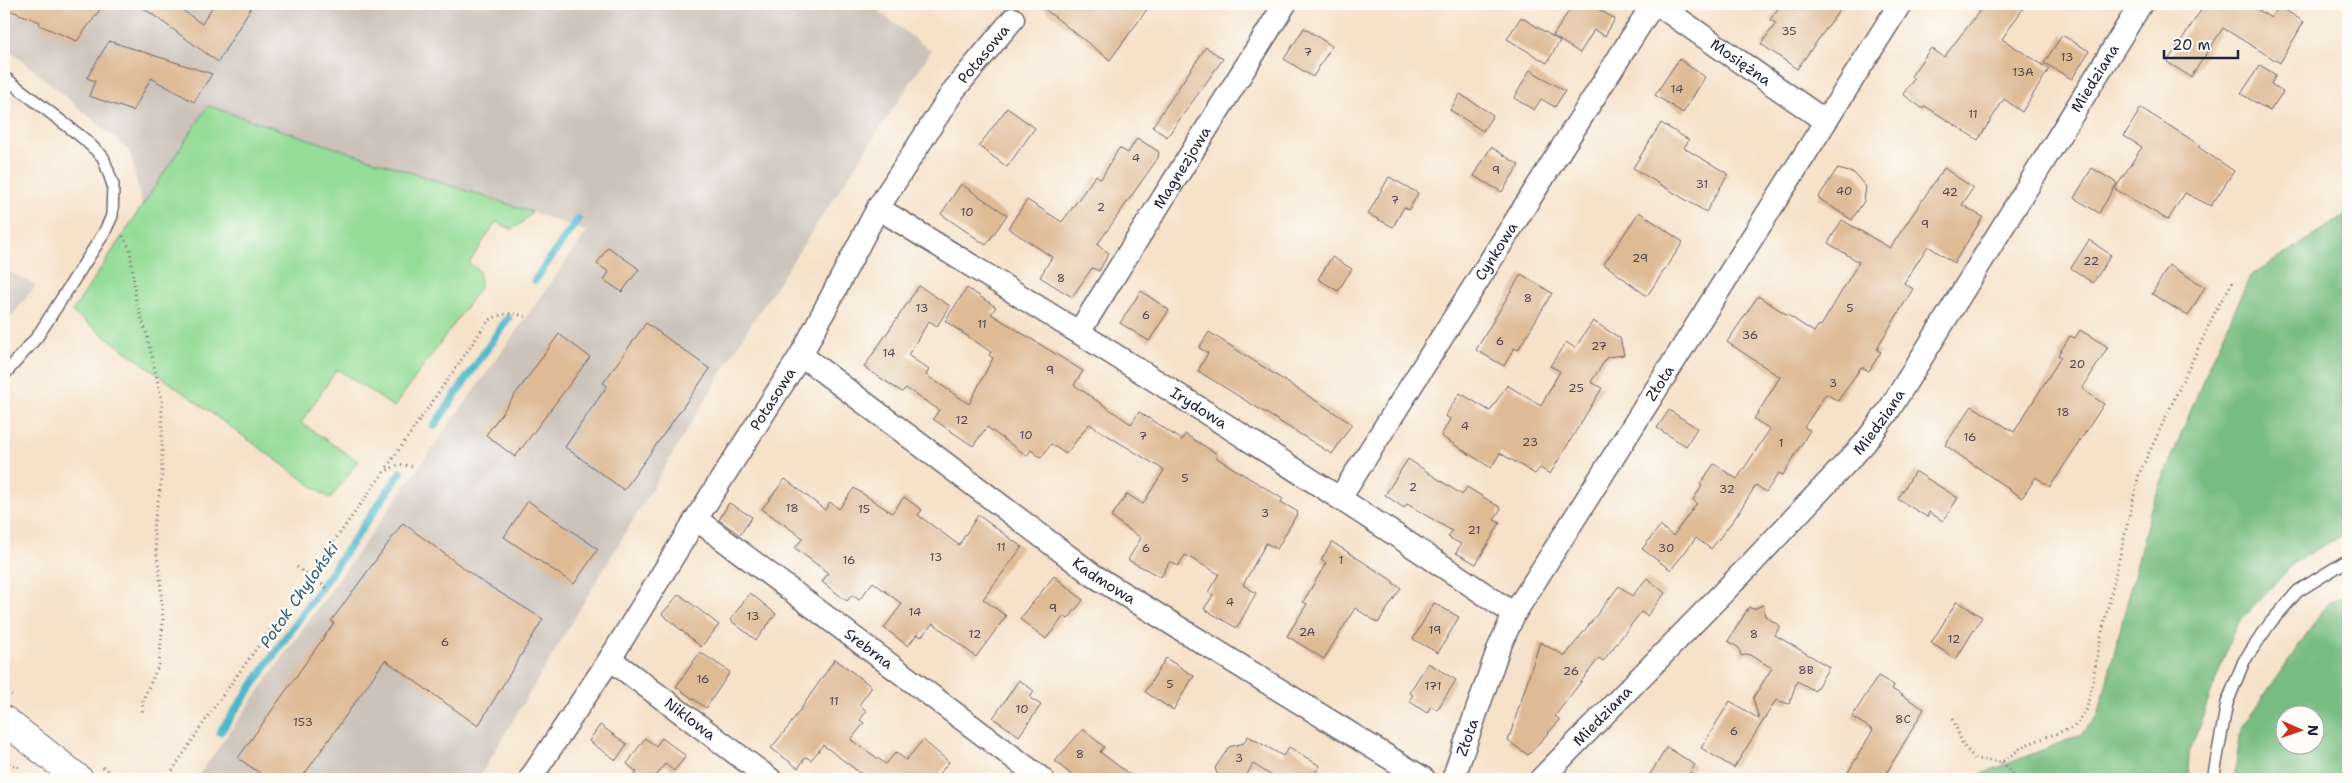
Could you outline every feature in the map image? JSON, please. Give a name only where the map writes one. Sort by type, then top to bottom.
[{"type":"street","name":"Magnezjowa","points":[[1079,332],[1285,4]]},
{"type":"street","name":"Cynkowa","points":[[1340,498],[1653,4]]},
{"type":"street","name":"Mosiężna","points":[[1657,4],[1824,121]]},
{"type":"street","name":"Złota","points":[[1453,779],[1498,650],[1514,614],[1824,121],[1900,4]]},
{"type":"street","name":"Miedziana","points":[[1541,779],[1750,566],[1864,444],[1894,401],[2141,4]]},
{"type":"street","name":"Potasowa","points":[[530,779],[610,659],[696,519],[801,355],[878,208],[954,90],[1012,19]]},
{"type":"street","name":"Irydowa","points":[[878,208],[1079,332],[1340,498],[1514,614]]},
{"type":"street","name":"Kadmowa","points":[[801,355],[1093,575],[1424,779]]},
{"type":"street","name":"Srebrna","points":[[696,519],[1042,779]]},
{"type":"street","name":"Niklowa","points":[[610,659],[770,779]]},
{"type":"street","points":[[4,720],[79,779]]},
{"type":"lane","points":[[4,77],[83,138],[103,157],[113,185],[112,216],[104,233],[37,337],[4,375]]},
{"type":"lane","points":[[2213,779],[2227,703],[2244,661],[2271,622],[2298,591],[2348,560]]},
{"type":"path","points":[[112,216],[130,249],[136,301],[147,335],[162,401],[162,479],[153,528],[160,576],[163,622],[159,664],[143,700],[142,713]]},
{"type":"path","points":[[2002,762],[2025,745],[2074,728],[2087,709],[2101,637],[2140,474],[2218,306],[2234,280]]},
{"type":"path","points":[[167,779],[210,713],[312,577],[486,324],[492,317],[500,314],[524,316]]},
{"type":"path","points":[[384,472],[399,464],[413,467]]},
{"type":"path","points":[[298,567],[330,590]]},
{"type":"path","points":[[1953,719],[1963,745],[1975,759],[2002,762],[2017,779]]},
{"type":"shaded area","points":[[4,4],[869,4],[931,51],[744,335],[478,779],[196,779],[587,232],[532,212],[208,106],[142,206],[130,151],[4,45]]},
{"type":"shaded area","points":[[4,269],[36,285],[4,326]]},
{"type":"green space","points":[[208,106],[532,212],[523,222],[512,229],[496,222],[469,263],[479,271],[480,288],[394,407],[337,369],[301,423],[358,461],[330,499],[72,312]]},
{"type":"green space","points":[[2348,213],[2348,532],[2294,563],[2235,627],[2189,754],[2188,779],[1972,779],[2080,735],[2098,716],[2151,508],[2204,378],[2250,276]]},
{"type":"green space","points":[[2348,595],[2348,779],[2234,779],[2241,729],[2328,603]]},
{"type":"building","points":[[4,4],[104,4],[77,41],[39,25],[40,22],[4,8]]},
{"type":"building","points":[[138,4],[174,4],[202,24],[214,4],[253,4],[218,62]]},
{"type":"building","points":[[1038,4],[1151,4],[1110,60]]},
{"type":"building","points":[[1573,4],[1590,4],[1615,19],[1605,36],[1594,30],[1580,53],[1553,36]]},
{"type":"building","points":[[1781,4],[1844,4],[1797,69],[1761,44],[1776,23],[1770,20]]},
{"type":"building","points":[[1985,4],[2026,4],[2002,39],[2049,69],[2022,112],[2004,99],[1978,140],[1925,106],[1923,109],[1903,94],[1914,79],[1911,76],[1931,48],[1944,57]]},
{"type":"building","points":[[2205,4],[2249,4],[2271,18],[2279,6],[2304,22],[2280,63],[2223,28],[2191,77],[2167,62]]},
{"type":"building","points":[[1521,17],[1560,41],[1547,63],[1507,39]]},
{"type":"building","points":[[1304,28],[1332,46],[1313,77],[1284,59]]},
{"type":"building","points":[[2062,35],[2089,51],[2072,79],[2044,63]]},
{"type":"building","points":[[109,41],[212,74],[194,102],[151,78],[133,111],[89,96],[95,81],[87,78]]},
{"type":"building","points":[[1206,47],[1223,59],[1167,137],[1152,127]]},
{"type":"building","points":[[1679,59],[1705,77],[1683,113],[1655,95]]},
{"type":"building","points":[[2260,65],[2276,75],[2271,84],[2283,92],[2270,111],[2241,94]]},
{"type":"building","points":[[1530,70],[1565,91],[1555,107],[1541,99],[1534,110],[1514,98]]},
{"type":"building","points":[[1460,94],[1493,115],[1483,131],[1450,110]]},
{"type":"building","points":[[1007,108],[1035,128],[1007,167],[979,146]]},
{"type":"building","points":[[2141,108],[2200,145],[2198,147],[2234,171],[2211,206],[2185,193],[2168,220],[2115,189],[2142,147],[2124,136]]},
{"type":"building","points":[[1661,123],[1689,140],[1684,148],[1728,174],[1706,212],[1633,168]]},
{"type":"building","points":[[1137,138],[1159,152],[1158,158],[1097,245],[1109,253],[1099,271],[1092,268],[1072,297],[1040,277],[1052,257],[1008,228],[1027,200],[1062,222],[1096,175],[1101,179],[1119,148],[1128,153]]},
{"type":"building","points":[[1491,147],[1519,165],[1502,192],[1474,176]]},
{"type":"building","points":[[1944,168],[1973,188],[1962,205],[1983,217],[1954,263],[1928,246],[1904,283],[1913,289],[1880,343],[1877,350],[1881,352],[1869,371],[1861,367],[1838,401],[1826,394],[1804,427],[1810,430],[1783,475],[1779,473],[1766,492],[1756,485],[1735,518],[1711,549],[1696,538],[1671,570],[1642,549],[1660,526],[1673,536],[1697,503],[1693,500],[1702,486],[1700,484],[1714,464],[1737,479],[1770,429],[1754,419],[1780,377],[1727,342],[1758,296],[1814,332],[1819,325],[1821,326],[1859,262],[1828,243],[1842,220],[1890,248]]},
{"type":"building","points":[[2092,168],[2117,183],[2099,213],[2074,198]]},
{"type":"building","points":[[1837,169],[1854,173],[1866,187],[1864,201],[1852,220],[1818,198]]},
{"type":"building","points":[[1389,177],[1418,193],[1409,210],[1404,207],[1393,227],[1368,214]]},
{"type":"building","points":[[961,184],[1007,215],[986,245],[941,214]]},
{"type":"building","points":[[1639,212],[1683,242],[1647,296],[1604,264]]},
{"type":"building","points":[[2089,240],[2111,255],[2093,283],[2071,268]]},
{"type":"building","points":[[608,247],[639,269],[622,292],[604,280],[609,272],[597,264]]},
{"type":"building","points":[[1332,257],[1352,269],[1338,291],[1318,279]]},
{"type":"building","points":[[2169,265],[2205,287],[2188,316],[2152,294]]},
{"type":"building","points":[[1521,274],[1552,293],[1518,350],[1514,348],[1504,366],[1476,350]]},
{"type":"building","points":[[919,286],[950,306],[937,326],[929,321],[908,355],[929,370],[926,375],[969,404],[993,358],[989,355],[991,352],[945,321],[967,288],[996,307],[991,314],[1083,371],[1074,385],[1131,424],[1139,412],[1182,440],[1185,434],[1217,454],[1215,457],[1283,499],[1281,502],[1298,512],[1277,549],[1266,543],[1243,585],[1256,593],[1237,628],[1204,609],[1213,595],[1208,592],[1219,574],[1185,555],[1178,566],[1170,561],[1161,577],[1128,560],[1141,538],[1111,517],[1127,494],[1143,504],[1164,470],[1089,424],[1066,454],[1051,444],[1041,458],[1031,450],[1027,456],[987,427],[973,446],[933,419],[939,410],[906,388],[902,392],[864,367]]},
{"type":"building","points":[[1141,291],[1169,310],[1149,341],[1120,323]]},
{"type":"building","points":[[1593,321],[1620,338],[1624,355],[1607,357],[1591,382],[1602,388],[1550,474],[1540,468],[1535,474],[1500,453],[1491,468],[1441,436],[1450,419],[1445,416],[1460,393],[1490,411],[1507,385],[1541,406],[1560,371],[1550,366],[1566,342],[1575,348]]},
{"type":"building","points":[[646,323],[710,369],[624,490],[565,447],[607,386],[603,383]]},
{"type":"building","points":[[2080,330],[2108,347],[2082,389],[2104,404],[2050,487],[2036,477],[2022,498],[1945,445],[1972,406],[2014,432],[2061,357],[2058,355],[2070,336],[2075,338]]},
{"type":"building","points":[[1209,332],[1352,424],[1332,454],[1198,371],[1208,353],[1199,348]]},
{"type":"building","points":[[559,334],[590,357],[515,457],[486,435]]},
{"type":"building","points":[[1669,410],[1697,428],[1686,446],[1657,428]]},
{"type":"building","points":[[1408,459],[1462,495],[1467,487],[1501,508],[1494,520],[1500,523],[1476,564],[1456,553],[1461,544],[1448,537],[1452,531],[1407,504],[1404,508],[1385,495]]},
{"type":"building","points":[[1915,471],[1958,498],[1943,521],[1929,512],[1927,517],[1898,499]]},
{"type":"building","points":[[785,479],[825,510],[830,502],[839,509],[854,488],[892,513],[904,497],[922,510],[918,515],[959,545],[978,515],[1022,547],[983,599],[1006,616],[976,657],[933,623],[921,637],[917,634],[908,646],[884,628],[902,604],[873,582],[859,600],[852,595],[847,601],[822,582],[828,573],[795,548],[803,538],[762,509]]},
{"type":"building","points":[[528,501],[598,549],[574,584],[504,537]]},
{"type":"building","points":[[729,503],[752,517],[740,535],[719,520]]},
{"type":"building","points":[[403,523],[481,581],[543,619],[478,726],[385,660],[301,779],[268,779],[238,758],[334,623],[331,621]]},
{"type":"building","points":[[1332,542],[1401,588],[1378,623],[1355,608],[1324,659],[1287,636],[1307,604],[1303,602],[1326,563],[1321,560]]},
{"type":"building","points":[[1054,576],[1083,600],[1068,619],[1064,616],[1046,639],[1020,619]]},
{"type":"building","points":[[1647,578],[1665,593],[1647,616],[1641,612],[1603,661],[1599,658],[1555,716],[1560,720],[1528,755],[1508,741],[1540,642],[1565,656],[1619,586],[1632,596]]},
{"type":"building","points":[[750,593],[776,614],[756,640],[730,620]]},
{"type":"building","points":[[679,594],[719,625],[701,647],[662,614]]},
{"type":"building","points":[[1957,601],[1982,617],[1956,659],[1931,643]]},
{"type":"building","points":[[1434,603],[1459,617],[1438,653],[1413,639]]},
{"type":"building","points":[[1763,605],[1765,616],[1780,626],[1775,635],[1829,667],[1815,691],[1797,681],[1789,704],[1776,700],[1734,768],[1701,748],[1730,701],[1759,719],[1753,698],[1772,668],[1748,654],[1741,656],[1739,648],[1728,641],[1749,607],[1753,609]]},
{"type":"building","points":[[700,652],[730,672],[706,708],[676,687]]},
{"type":"building","points":[[1166,658],[1194,676],[1173,710],[1145,692]]},
{"type":"building","points":[[835,659],[872,687],[859,705],[867,711],[860,720],[864,723],[851,740],[886,764],[896,752],[906,760],[923,740],[949,762],[935,779],[868,779],[823,745],[811,760],[806,757],[798,768],[771,748],[789,726]]},
{"type":"building","points":[[1428,663],[1456,680],[1437,710],[1431,706],[1427,713],[1409,701],[1413,695],[1409,693]]},
{"type":"building","points":[[1878,676],[1894,685],[1892,689],[1924,709],[1883,779],[1844,779],[1873,730],[1852,717]]},
{"type":"building","points":[[1019,680],[1034,691],[1030,698],[1041,705],[1019,736],[993,718]]},
{"type":"building","points":[[600,725],[627,744],[616,760],[589,741]]},
{"type":"building","points":[[1083,729],[1104,747],[1100,752],[1136,779],[1076,779],[1055,761]]},
{"type":"building","points":[[1248,736],[1283,756],[1289,747],[1320,766],[1311,779],[1277,779],[1253,764],[1244,779],[1219,779],[1215,768],[1229,747],[1244,743]]},
{"type":"building","points":[[645,738],[656,746],[662,738],[686,756],[674,771],[665,764],[654,779],[632,779],[637,772],[627,764]]},
{"type":"building","points":[[1667,747],[1695,765],[1686,779],[1647,779]]},
{"type":"waterway","name":"Potok Chyloński","points":[[535,280],[578,219]]},
{"type":"waterway","name":"Potok Chyloński","points":[[434,426],[508,318]]},
{"type":"waterway","name":"Potok Chyloński","points":[[220,732],[401,472]]}]
